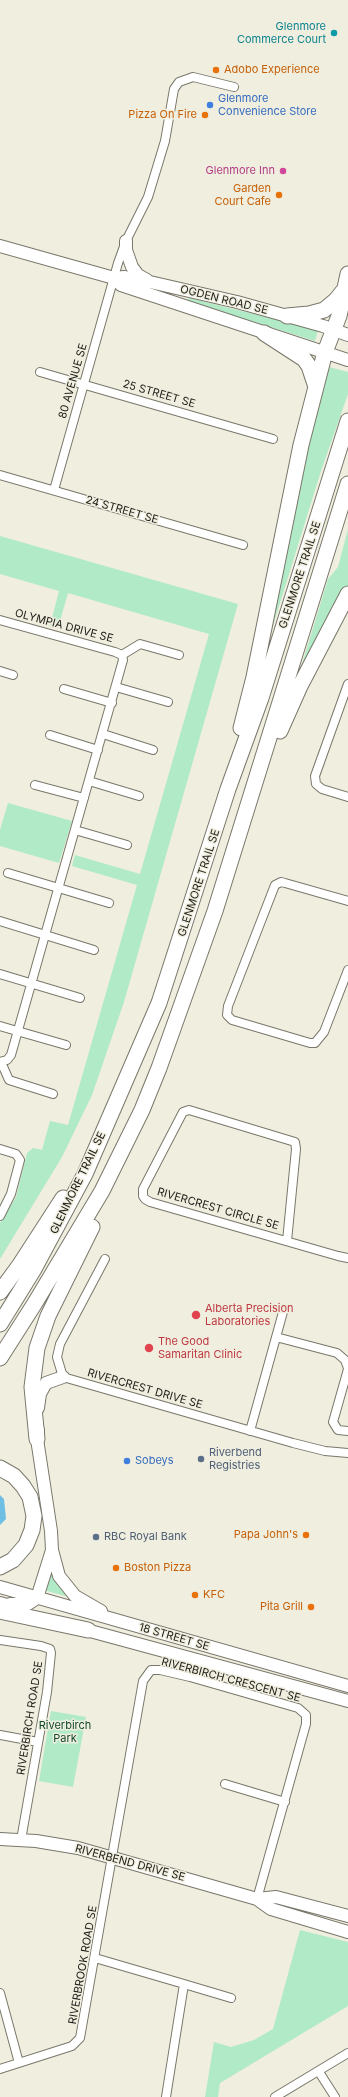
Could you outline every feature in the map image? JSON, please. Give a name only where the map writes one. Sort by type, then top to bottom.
[{"type":"highway","points":[[287,316],[309,314],[324,310],[336,300],[347,281]]},
{"type":"highway","points":[[228,789],[232,763],[254,677],[301,445],[325,352],[339,316],[347,281]]},
{"type":"highway","points":[[264,333],[304,358],[309,366],[316,387]]},
{"type":"highway","name":"GLENMORE TRAIL SE","points":[[0,1324],[34,1269],[67,1210],[119,1097],[159,1003],[228,789],[260,698],[348,421]]},
{"type":"highway","name":"GLENMORE TRAIL SE","points":[[0,1358],[35,1304],[102,1191],[142,1110],[173,1031],[252,796],[348,484]]},
{"type":"highway","points":[[252,796],[300,686],[348,594]]},
{"type":"highway","points":[[0,1292],[19,1266],[59,1204],[119,1097]]},
{"type":"highway","points":[[37,1439],[32,1387],[33,1369],[41,1333],[64,1282],[122,1166],[142,1110]]},
{"type":"highway","points":[[0,1468],[14,1476],[23,1486],[30,1497],[34,1516],[32,1530],[26,1545],[13,1560],[0,1567]]},
{"type":"highway","points":[[2,1606],[88,1630]]},
{"type":"street","name":"80 AVENUE SE","points":[[54,490],[114,278],[126,241],[148,197],[165,141],[174,89],[179,82],[193,76],[234,87]]},
{"type":"street","points":[[126,241],[128,258],[134,271],[150,282]]},
{"type":"street","name":"OGDEN ROAD SE","points":[[0,246],[114,278],[150,282],[287,316],[334,330]]},
{"type":"street","name":"OGDEN ROAD SE","points":[[114,278],[122,285],[325,352]]},
{"type":"street","points":[[334,330],[348,335]]},
{"type":"street","points":[[325,352],[348,360]]},
{"type":"street","name":"25 STREET SE","points":[[40,372],[273,439]]},
{"type":"street","name":"24 STREET SE","points":[[0,475],[243,545]]},
{"type":"street","name":"OLYMPIA DRIVE SE","points":[[0,620],[115,652],[122,655],[124,660],[12,1055],[7,1060],[0,1062],[9,1080],[54,1094]]},
{"type":"street","name":"OLYMPIA DRIVE SE","points":[[122,655],[140,644],[179,655]]},
{"type":"street","points":[[0,671],[13,675]]},
{"type":"street","points":[[348,684],[315,776],[316,784],[322,789],[348,797]]},
{"type":"street","points":[[116,687],[168,702]]},
{"type":"street","points":[[64,689],[112,703]]},
{"type":"street","points":[[103,734],[153,750]]},
{"type":"street","points":[[50,735],[98,750]]},
{"type":"street","points":[[89,781],[139,796]]},
{"type":"street","points":[[35,784],[84,798]]},
{"type":"street","points":[[75,830],[127,845]]},
{"type":"street","points":[[8,873],[109,903]]},
{"type":"street","points":[[348,901],[286,883],[281,882],[275,885],[228,1006],[227,1015],[232,1020],[310,1043],[315,1043],[324,1032],[345,986],[348,972]]},
{"type":"street","points":[[0,921],[94,950]]},
{"type":"street","points":[[0,974],[80,998]]},
{"type":"street","points":[[0,1026],[66,1045]]},
{"type":"street","name":"RIVERCREST CIRCLE SE","points":[[287,1241],[296,1148],[295,1142],[189,1110],[183,1112],[143,1189],[143,1196],[150,1202],[287,1241],[348,1258]]},
{"type":"street","points":[[0,1149],[19,1156],[20,1163],[11,1194],[0,1216]]},
{"type":"street","points":[[105,1259],[60,1344],[57,1357],[63,1376],[46,1383],[40,1394],[37,1439],[51,1531],[52,1550],[59,1576],[72,1592],[84,1602],[123,1622]]},
{"type":"street","points":[[250,1431],[283,1312]]},
{"type":"street","points":[[276,1337],[337,1353],[345,1360],[348,1384]]},
{"type":"street","points":[[347,1370],[333,1422],[338,1430],[348,1431]]},
{"type":"street","name":"RIVERCREST DRIVE SE","points":[[63,1376],[250,1431],[314,1448],[348,1453]]},
{"type":"street","points":[[2,1606],[28,1604],[37,1598],[52,1550]]},
{"type":"street","name":"18 STREET SE","points":[[0,1587],[348,1686]]},
{"type":"street","name":"18 STREET SE","points":[[88,1630],[348,1701]]},
{"type":"street","name":"RIVERBIRCH ROAD SE","points":[[0,1640],[41,1646],[50,1649],[51,1658],[47,1692],[21,1840]]},
{"type":"street","name":"RIVERBIRCH CRESCENT SE","points":[[112,1858],[142,1681],[150,1670],[160,1670],[190,1678],[302,1711],[306,1715],[306,1724],[257,1898]]},
{"type":"street","points":[[0,1735],[38,1742]]},
{"type":"street","points":[[225,1784],[284,1802]]},
{"type":"street","name":"RIVERBEND DRIVE SE","points":[[0,1839],[52,1843],[257,1898],[276,1897],[348,1916]]},
{"type":"street","name":"RIVERBROOK ROAD SE","points":[[0,2069],[72,2046],[80,2038],[112,1858]]},
{"type":"street","name":"RIVERBEND DRIVE SE","points":[[257,1898],[271,1909],[348,1932]]},
{"type":"street","points":[[95,1958],[232,1998]]},
{"type":"street","points":[[166,2097],[184,1984]]},
{"type":"street","points":[[0,1993],[19,2063]]},
{"type":"street","points":[[275,2097],[319,2072],[348,2053]]},
{"type":"street","points":[[319,2072],[335,2097]]},
{"type":"green space","points":[[189,298],[318,330],[315,341],[210,308],[188,300]]},
{"type":"green space","points":[[329,367],[348,372],[348,394],[321,471],[266,648],[296,489]]},
{"type":"green space","points":[[348,529],[348,590],[296,684],[328,579],[338,567]]},
{"type":"green space","points":[[0,536],[238,604],[124,1002],[92,1095],[62,1157],[0,1259],[0,1223],[16,1197],[27,1153],[33,1148],[42,1150],[50,1121],[68,1125],[137,885],[72,866],[75,855],[140,874],[209,634],[68,593],[58,628],[50,626],[59,591],[0,574]]},
{"type":"green space","points":[[8,803],[72,821],[59,863],[0,846],[0,830]]},
{"type":"green space","points":[[54,1572],[68,1593],[65,1596],[47,1591],[46,1589],[51,1573]]},
{"type":"green space","name":"Riverbirch Park","points":[[51,1711],[86,1717],[73,1787],[39,1781]]},
{"type":"green space","points":[[300,1930],[348,1942],[348,2006],[220,2083],[218,2097],[205,2097],[214,2042],[231,2047],[254,2040],[273,2029]]},
{"type":"water","points":[[0,1495],[4,1499],[6,1519],[0,1525]]},
{"type":"place","name":"Glenmore Commerce Court","points":[[334,33]]},
{"type":"place","name":"Adobo Experience","points":[[216,70]]},
{"type":"place","name":"Glenmore Convenience Store","points":[[210,105]]},
{"type":"place","name":"Pizza On Fire","points":[[205,115]]},
{"type":"place","name":"Glenmore Inn","points":[[283,171]]},
{"type":"place","name":"Garden Court Cafe","points":[[279,195]]},
{"type":"place","name":"Alberta Precision Laboratories","points":[[196,1315]]},
{"type":"place","name":"The Good Samaritan Clinic","points":[[149,1348]]},
{"type":"place","name":"Riverbend Registries","points":[[201,1459]]},
{"type":"place","name":"Sobeys","points":[[127,1461]]},
{"type":"place","name":"Papa John's","points":[[306,1535]]},
{"type":"place","name":"RBC Royal Bank","points":[[96,1537]]},
{"type":"place","name":"Boston Pizza","points":[[116,1568]]},
{"type":"place","name":"KFC","points":[[195,1595]]},
{"type":"place","name":"Pita Grill","points":[[311,1607]]}]
